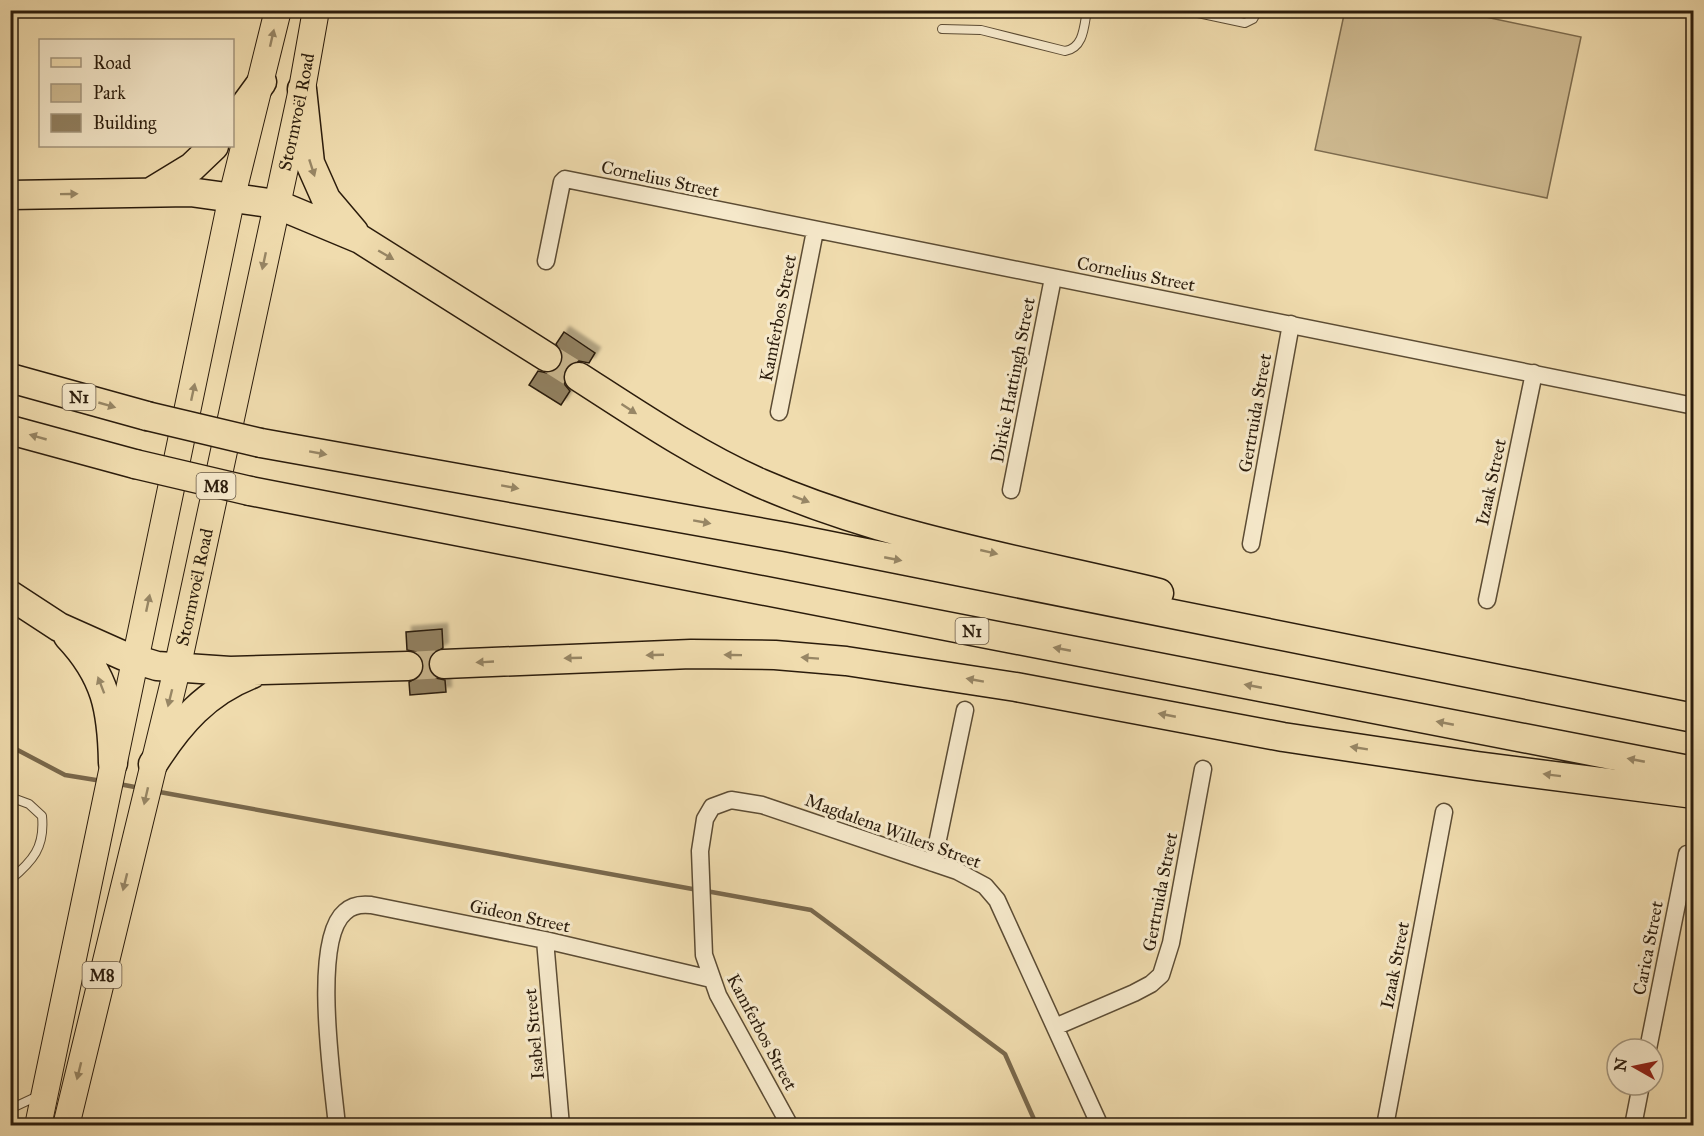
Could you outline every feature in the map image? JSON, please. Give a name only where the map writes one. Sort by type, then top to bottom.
[{"type":"highway","points":[[234,120],[262,82]]},
{"type":"highway","points":[[302,89],[305,138],[310,163],[318,185],[326,199],[360,239]]},
{"type":"highway","points":[[151,192],[192,167],[213,147]]},
{"type":"highway","points":[[10,195],[190,192],[232,196],[276,204],[360,239],[548,357]]},
{"type":"highway","points":[[579,377],[659,428],[759,482],[826,508],[892,529],[1649,709]]},
{"type":"highway","name":"N1","points":[[10,378],[147,416],[261,443],[786,537],[1694,718]]},
{"type":"highway","name":"N1","points":[[10,430],[135,464],[250,491],[1694,771]]},
{"type":"highway","points":[[10,595],[59,627],[135,660],[177,669],[260,671],[408,666]]},
{"type":"highway","points":[[59,627],[87,657],[100,681],[111,721],[112,764]]},
{"type":"highway","points":[[444,664],[691,654],[775,655],[846,661],[982,681],[1294,739],[1477,766],[1694,794]]},
{"type":"highway","points":[[153,766],[179,726],[201,703],[228,685],[260,671]]},
{"type":"main road","name":"M8","points":[[38,1125],[232,196],[278,10]]},
{"type":"main road","name":"Stormvoël Road","points":[[66,1125],[177,669],[302,89],[316,10]]},
{"type":"street","name":"Cornelius Street","points":[[546,261],[562,182],[564,179],[572,180],[815,231],[1292,324],[1694,406]]},
{"type":"street","name":"Kamferbos Street","points":[[779,412],[815,231]]},
{"type":"street","name":"Dirkie Hattingh Street","points":[[1011,490],[1053,278]]},
{"type":"street","name":"Gertruida Street","points":[[1251,544],[1292,324]]},
{"type":"street","name":"Izaak Street","points":[[1487,600],[1534,373]]},
{"type":"street","points":[[933,863],[965,710]]},
{"type":"street","name":"Gertruida Street","points":[[1055,1027],[1143,988],[1161,975],[1171,943],[1203,769]]},
{"type":"street","name":"Magdalena Willers Street","points":[[707,812],[723,801],[752,802],[970,876],[992,892],[1100,1125]]},
{"type":"street","name":"Kamferbos Street","points":[[707,812],[701,839],[700,875],[703,941],[711,979],[790,1125]]},
{"type":"street","name":"Izaak Street","points":[[1385,1125],[1444,812]]},
{"type":"street","name":"Carica Street","points":[[1650,1037],[1687,854]]},
{"type":"street","name":"Gideon Street","points":[[337,1125],[326,1003],[328,963],[334,933],[345,912],[365,905],[545,940],[711,979]]},
{"type":"street","name":"Isabel Street","points":[[545,940],[561,1125]]},
{"type":"street","points":[[1633,1125],[1639,1097]]},
{"type":"lane","points":[[942,28],[981,30],[1065,51],[1076,47],[1080,42],[1088,10]]},
{"type":"lane","points":[[1184,10],[1245,23],[1253,19],[1258,10]]},
{"type":"lane","points":[[10,797],[29,804],[42,816],[44,833],[32,862],[10,880]]},
{"type":"lane","points":[[10,1109],[46,1091]]},
{"type":"green space","points":[[1345,10],[1457,11],[1581,37],[1547,198],[1315,150]]},
{"type":"building","points":[[564,332],[595,353],[589,363],[579,361],[566,368],[563,377],[570,391],[561,405],[529,385],[538,371],[547,373],[561,366],[563,357],[556,344]]},
{"type":"building","points":[[442,629],[443,648],[430,656],[428,665],[436,678],[445,680],[446,692],[410,695],[409,682],[422,674],[424,665],[416,652],[407,650],[406,632]]},
{"type":"waterway","points":[[10,746],[65,775],[102,781]]},
{"type":"waterway","points":[[119,784],[140,788]]},
{"type":"waterway","points":[[154,791],[698,890]]},
{"type":"waterway","points":[[706,891],[811,910],[1005,1054],[1037,1126]]},
{"type":"tunnel","points":[[547,357],[579,377]]},
{"type":"tunnel","points":[[408,666],[444,664]]}]
